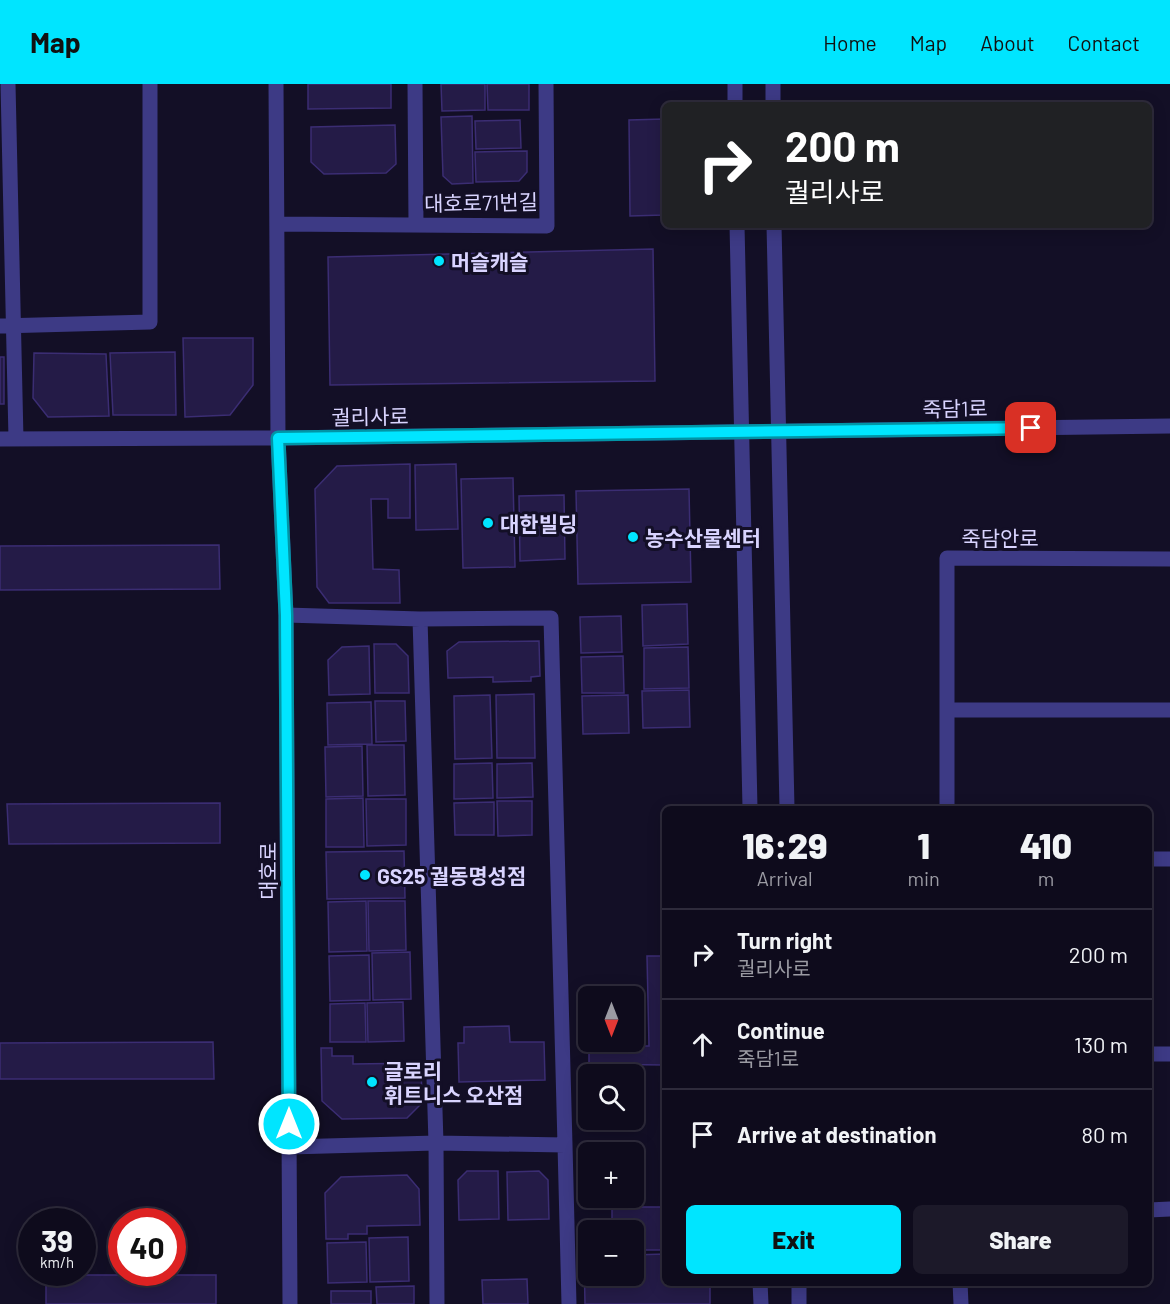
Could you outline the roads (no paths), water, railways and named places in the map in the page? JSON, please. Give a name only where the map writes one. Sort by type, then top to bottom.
[{"type":"street","points":[[8,84],[6,326],[16,439]]},
{"type":"street","points":[[6,326],[150,322],[150,84]]},
{"type":"street","name":"대호로","points":[[276,84],[278,438],[286,615],[290,1304]]},
{"type":"street","points":[[416,84],[416,225]]},
{"type":"street","name":"대호로71번길","points":[[278,224],[547,226],[546,84]]},
{"type":"street","points":[[735,84],[735,102]]},
{"type":"street","points":[[772,84],[773,102]]},
{"type":"street","points":[[737,228],[750,806]]},
{"type":"street","points":[[774,228],[787,806]]},
{"type":"street","name":"죽담1로","points":[[741,432],[1170,426]]},
{"type":"street","name":"궐리사로","points":[[0,439],[741,432]]},
{"type":"street","name":"죽담안로","points":[[947,806],[947,558],[1170,559]]},
{"type":"street","points":[[286,615],[420,619],[551,618],[569,1304]]},
{"type":"street","points":[[420,619],[436,1143],[437,1304]]},
{"type":"street","points":[[948,710],[1170,710]]},
{"type":"street","points":[[1152,859],[1170,860]]},
{"type":"street","points":[[1152,1054],[1170,1054]]},
{"type":"street","points":[[289,1147],[436,1143],[565,1145]]},
{"type":"street","points":[[1152,1210],[1170,1209]]},
{"type":"street","points":[[760,1286],[761,1304]]},
{"type":"street","points":[[799,1286],[799,1304]]},
{"type":"street","points":[[960,1286],[960,1304]]},
{"type":"place","name":"머슬캐슬","points":[[439,261]]},
{"type":"place","name":"대한빌딩","points":[[488,523]]},
{"type":"place","name":"농수산물센터","points":[[633,537]]},
{"type":"place","name":"GS25 궐동명성점","points":[[365,875]]},
{"type":"place","name":"글로리 휘트니스 오산점","points":[[372,1082]]}]
